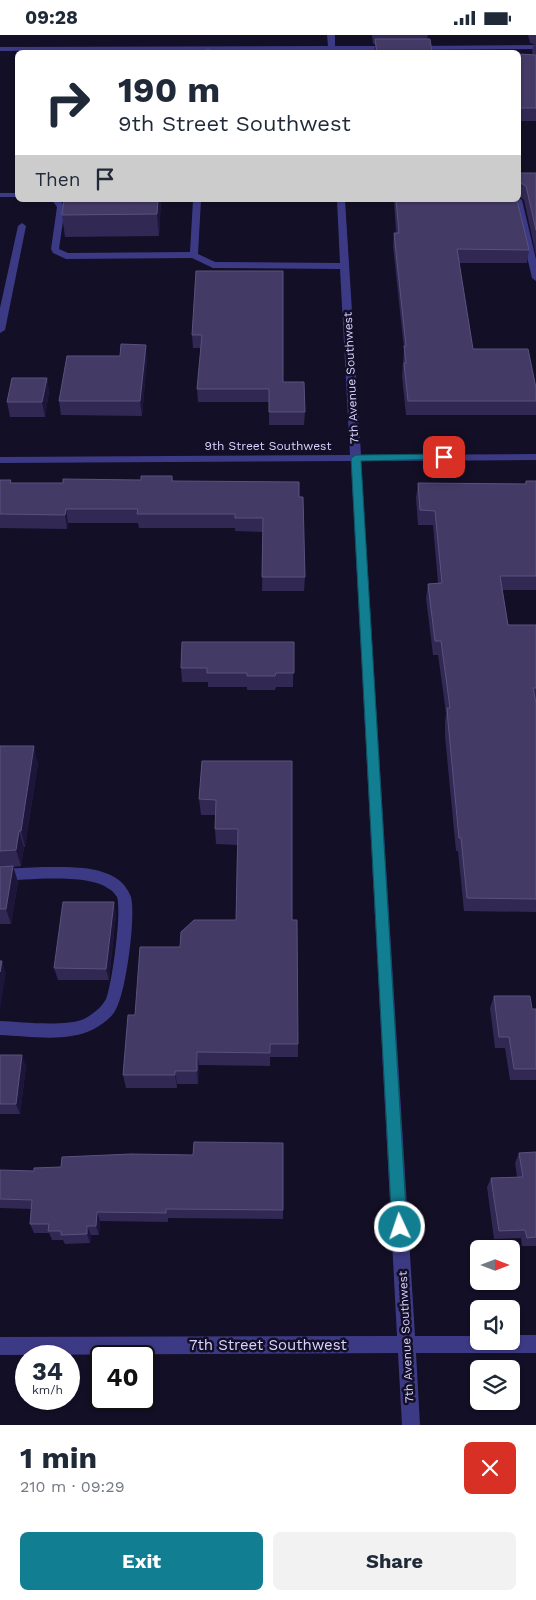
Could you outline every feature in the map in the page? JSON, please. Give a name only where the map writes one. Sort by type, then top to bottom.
[{"type":"street","points":[[331,35],[332,50]]},
{"type":"street","points":[[480,37],[483,50]]},
{"type":"street","points":[[407,48],[483,50],[536,47]]},
{"type":"street","points":[[0,49],[332,50],[398,48]]},
{"type":"street","points":[[0,195],[15,195]]},
{"type":"street","points":[[57,202],[61,207],[55,249],[66,256],[194,255],[212,265],[222,266],[345,267]]},
{"type":"street","points":[[194,255],[197,202]]},
{"type":"street","name":"7th Avenue Southwest","points":[[341,202],[411,1425]]},
{"type":"street","points":[[518,202],[536,278]]},
{"type":"street","points":[[0,331],[22,226]]},
{"type":"street","name":"9th Street Southwest","points":[[0,459],[536,457]]},
{"type":"street","points":[[0,875],[90,875],[115,885],[124,896],[125,910],[116,990],[112,1004],[104,1013],[85,1026],[69,1028],[0,1028]]},
{"type":"street","name":"7th Street Southwest","points":[[0,1346],[536,1344]]},
{"type":"building","points":[[375,39],[430,39],[432,50],[377,50]]},
{"type":"building","points":[[521,54],[536,55],[536,108],[521,108]]},
{"type":"building","points":[[521,173],[536,173],[536,230],[526,186],[521,183]]},
{"type":"building","points":[[64,202],[158,202],[157,214],[62,215]]},
{"type":"building","points":[[396,202],[517,202],[529,250],[457,249],[473,349],[528,349],[536,388],[536,401],[408,401],[404,363],[406,363],[404,346],[406,346],[394,233],[399,233]]},
{"type":"building","points":[[196,271],[283,271],[283,382],[304,382],[305,412],[269,412],[269,389],[197,389],[202,335],[192,335]]},
{"type":"building","points":[[121,344],[146,345],[140,401],[59,401],[67,356],[120,356]]},
{"type":"building","points":[[12,378],[47,378],[42,402],[7,402]]},
{"type":"building","points":[[141,476],[172,476],[172,481],[299,482],[299,497],[303,497],[305,577],[262,577],[263,518],[235,518],[235,514],[137,514],[138,509],[66,509],[65,515],[0,514],[0,480],[11,480],[10,483],[63,483],[63,479],[141,480]]},
{"type":"building","points":[[526,481],[536,481],[536,576],[500,576],[508,625],[536,625],[536,688],[533,688],[536,703],[536,899],[467,898],[461,838],[459,838],[448,722],[447,708],[450,708],[441,641],[435,641],[428,584],[442,583],[435,511],[420,510],[418,483],[526,484]]},
{"type":"building","points":[[182,642],[294,642],[294,673],[276,673],[275,676],[247,676],[247,673],[207,673],[207,668],[181,668]]},
{"type":"building","points":[[0,746],[34,746],[21,831],[19,831],[16,850],[0,851]]},
{"type":"building","points":[[202,761],[292,761],[292,920],[297,920],[298,1044],[270,1044],[270,1053],[197,1052],[197,1071],[175,1071],[175,1075],[123,1075],[128,1015],[135,1015],[140,947],[180,947],[181,932],[194,920],[236,920],[238,829],[215,829],[216,800],[199,799]]},
{"type":"building","points":[[13,866],[6,909],[0,909],[0,867]]},
{"type":"building","points":[[63,902],[114,902],[106,969],[54,968]]},
{"type":"building","points":[[494,996],[530,996],[532,1009],[536,1009],[536,1069],[514,1069],[509,1037],[499,1037]]},
{"type":"building","points":[[0,1055],[22,1055],[16,1104],[0,1104]]},
{"type":"building","points":[[194,1142],[283,1143],[283,1210],[166,1209],[166,1213],[97,1212],[96,1226],[87,1226],[87,1234],[61,1235],[61,1231],[48,1231],[49,1224],[30,1224],[32,1200],[0,1199],[0,1170],[34,1171],[34,1168],[61,1167],[62,1157],[131,1154],[193,1155]]},
{"type":"building","points":[[536,1152],[536,1237],[527,1238],[525,1230],[499,1231],[491,1178],[523,1177],[519,1153]]},
{"type":"route","points":[[400,1227],[356,458],[444,457]]}]
